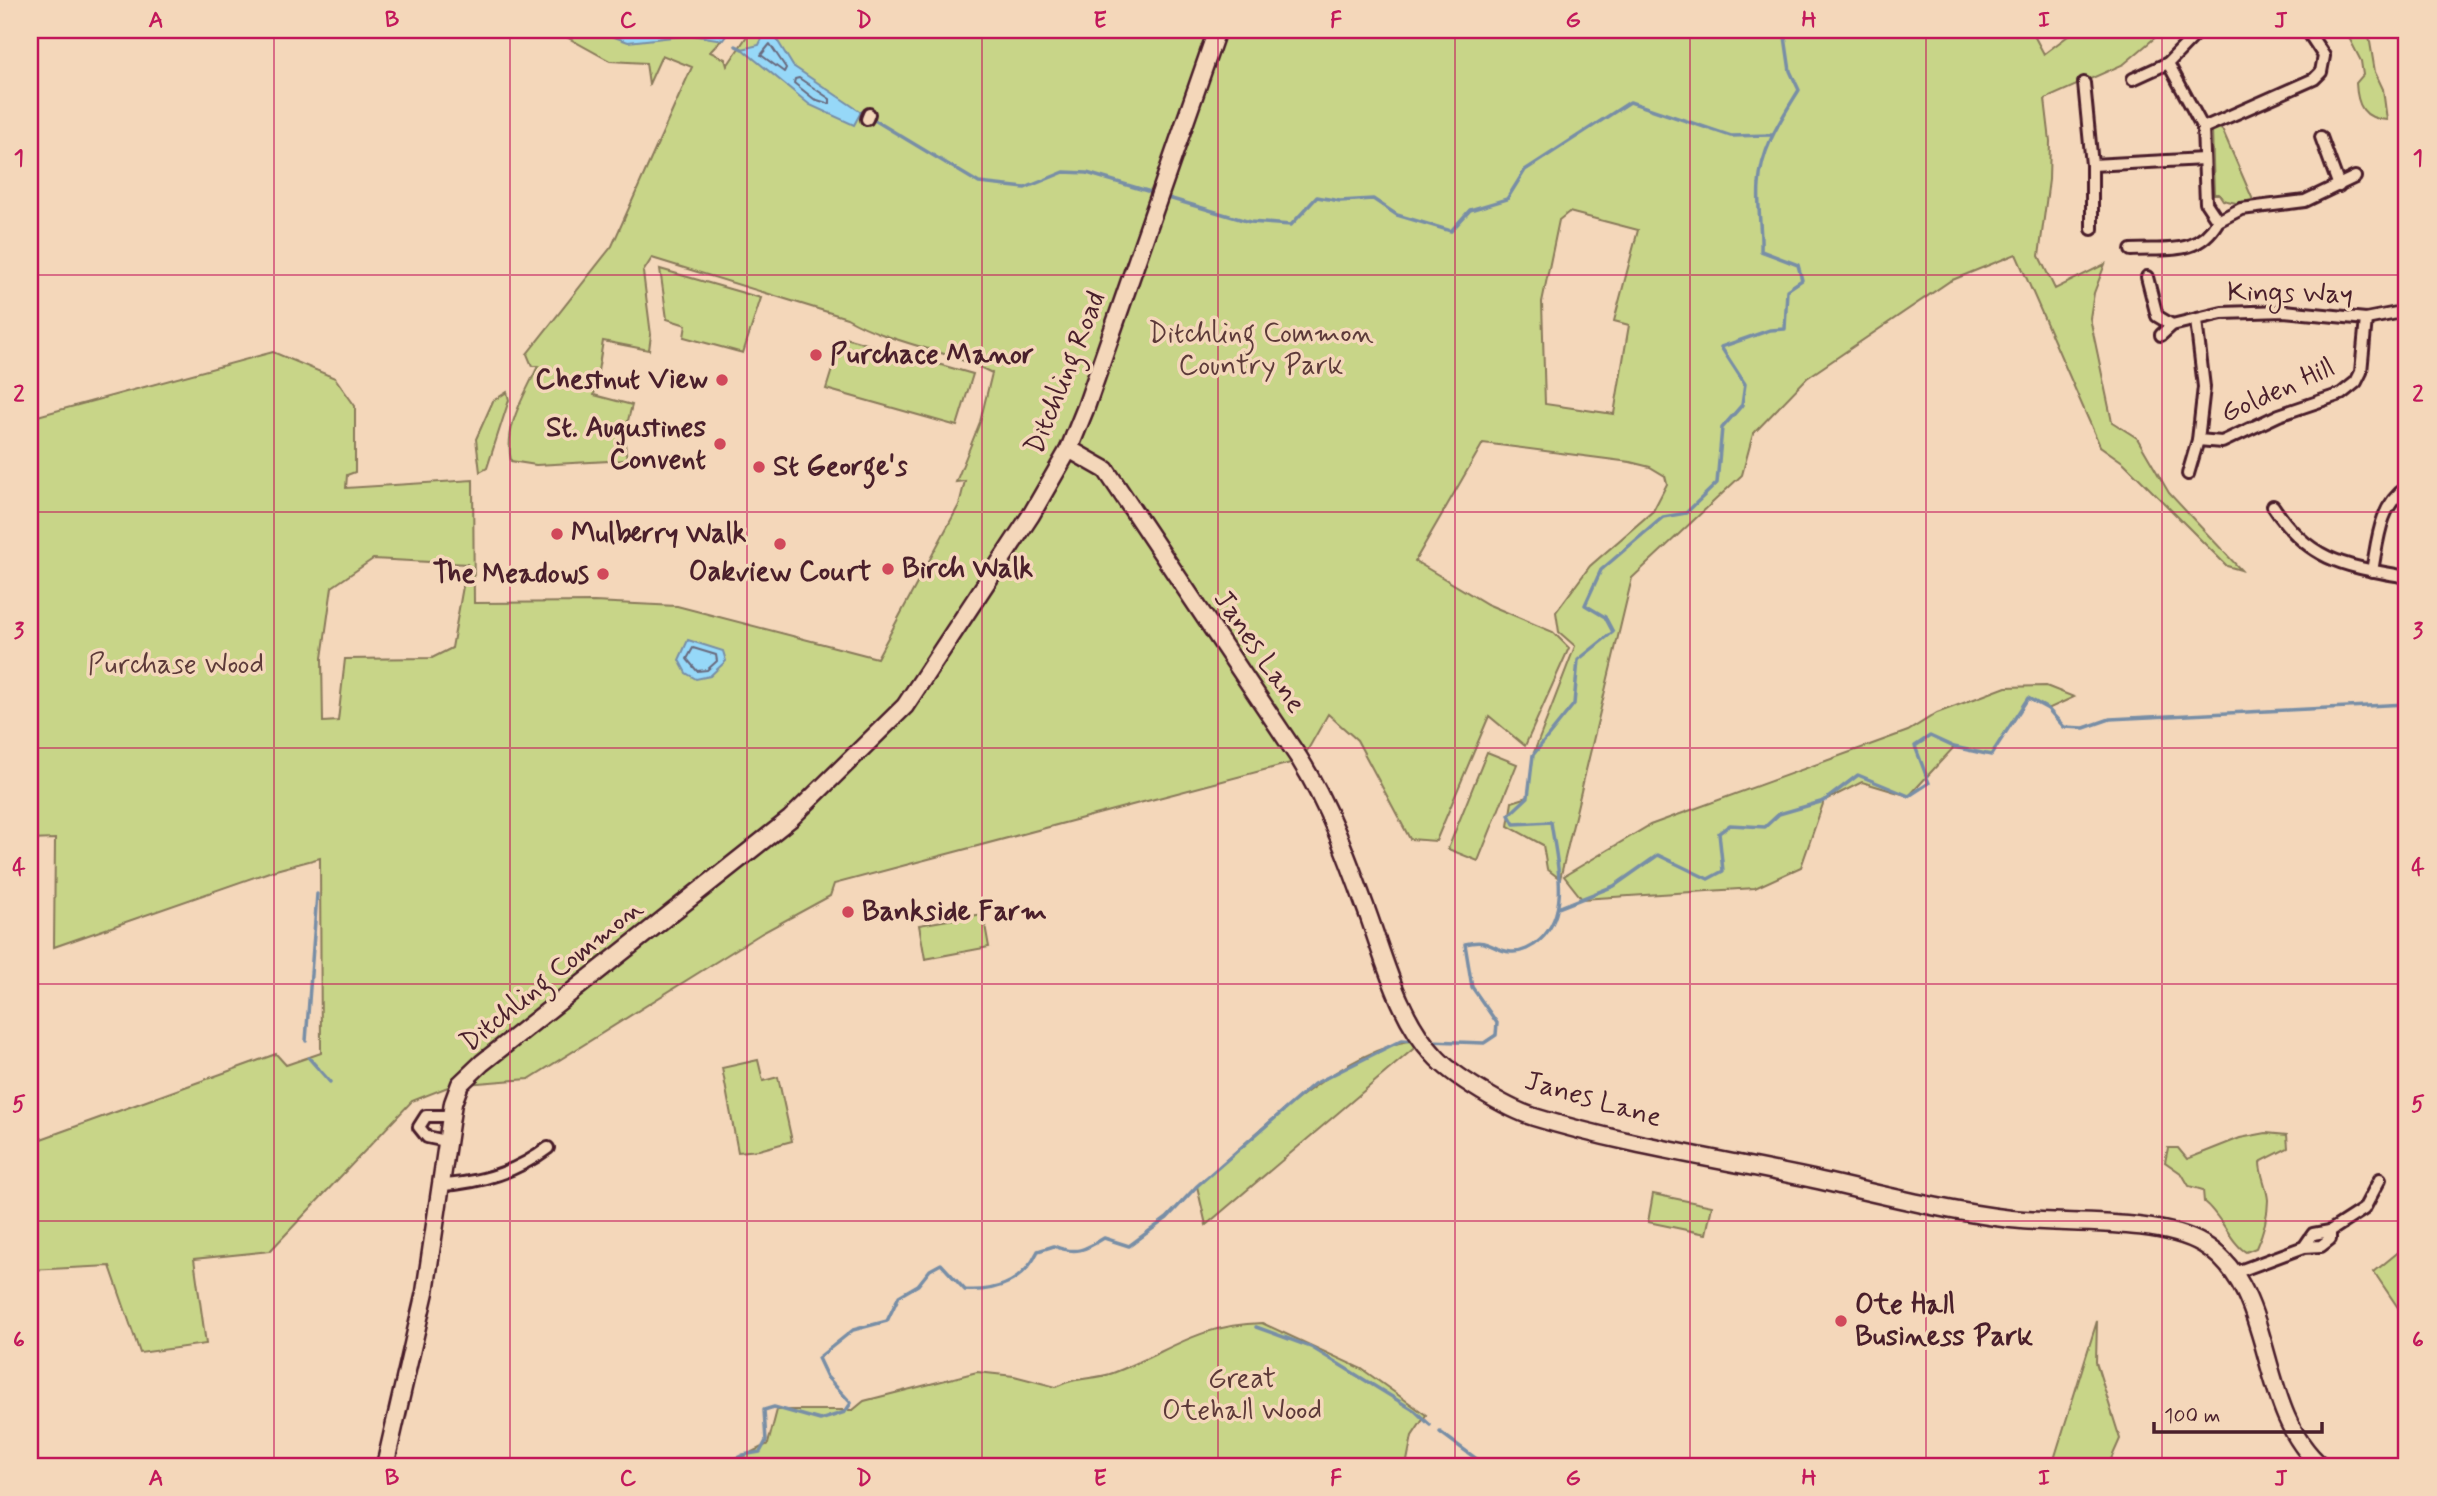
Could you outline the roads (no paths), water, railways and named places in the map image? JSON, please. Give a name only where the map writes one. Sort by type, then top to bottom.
[{"type":"street","name":"Ditchling Road","points":[[875,736],[905,706],[976,600],[1069,449],[1217,30]]},
{"type":"street","points":[[2133,79],[2168,62],[2200,30]]},
{"type":"street","points":[[2203,128],[2314,79],[2321,72],[2324,57],[2307,30]]},
{"type":"street","points":[[2168,62],[2203,128],[2206,203],[2218,221]]},
{"type":"street","points":[[2084,83],[2092,165],[2092,229]]},
{"type":"street","points":[[2321,137],[2339,186]]},
{"type":"street","points":[[2092,165],[2204,159]]},
{"type":"street","points":[[2131,250],[2193,247],[2209,238],[2218,221],[2241,209],[2305,201],[2355,177]]},
{"type":"street","points":[[2147,277],[2157,316],[2172,325],[2161,335]]},
{"type":"street","name":"Kings Way","points":[[2172,325],[2222,313],[2284,311],[2365,319],[2407,311]]},
{"type":"street","name":"Golden Hill","points":[[2198,440],[2222,442],[2279,415],[2341,394],[2356,382],[2361,372],[2365,319]]},
{"type":"street","points":[[2188,474],[2198,440],[2204,387],[2196,320]]},
{"type":"street","name":"Janes Lane","points":[[1069,449],[1106,470],[1324,799],[1386,965],[1418,1031],[1433,1054],[1461,1077],[1531,1116],[1927,1206],[2013,1219],[2174,1232],[2203,1244],[2234,1273],[2249,1302],[2283,1413],[2299,1444],[2321,1466]]},
{"type":"street","points":[[2372,571],[2385,510],[2394,497],[2407,487]]},
{"type":"street","points":[[2273,506],[2290,532],[2333,562],[2407,577]]},
{"type":"street","name":"Ditchling Common","points":[[385,1466],[425,1292],[450,1116],[460,1084],[482,1063],[790,819],[875,736]]},
{"type":"street","points":[[446,1141],[427,1137],[419,1127],[426,1116],[450,1116]]},
{"type":"street","points":[[442,1185],[466,1184],[533,1159],[548,1148]]},
{"type":"street","points":[[533,1159],[541,1170]]},
{"type":"street","points":[[2234,1273],[2304,1247],[2328,1242],[2330,1231],[2364,1209],[2380,1178]]},
{"type":"water","points":[[595,30],[730,30],[723,40],[691,35],[628,42]]},
{"type":"water","points":[[766,30],[771,30],[793,66],[861,112],[854,125],[810,105],[742,49],[759,45]]},
{"type":"water","points":[[688,640],[723,651],[726,661],[710,676],[696,679],[686,673],[679,660]]},
{"type":"waterway","points":[[1430,1041],[1484,1043],[1496,1035],[1497,1023],[1472,987],[1465,944],[1481,942],[1504,951],[1523,950],[1540,940],[1550,928],[1556,914],[1559,884],[1551,822],[1514,824],[1509,815],[1528,797],[1533,755],[1574,704],[1578,660],[1613,632],[1605,617],[1585,605],[1601,570],[1663,517],[1686,513],[1717,483],[1722,428],[1742,405],[1745,384],[1721,347],[1770,330],[1785,329],[1787,290],[1802,280],[1798,265],[1761,251],[1759,193],[1763,159],[1799,90],[1790,71],[1784,30]]},
{"type":"waterway","points":[[736,46],[742,49]]},
{"type":"waterway","points":[[1165,197],[1250,222],[1291,225],[1317,197],[1340,201],[1373,199],[1397,215],[1451,231],[1470,210],[1507,199],[1525,170],[1630,102],[1731,136],[1771,135]]},
{"type":"waterway","points":[[861,112],[979,183],[1025,188],[1064,172],[1087,173],[1154,193]]},
{"type":"waterway","points":[[1558,908],[1614,886],[1658,855],[1708,879],[1723,871],[1719,833],[1730,825],[1765,827],[1779,814],[1824,801],[1858,775],[1909,796],[1929,783],[1915,746],[1930,736],[1954,747],[1991,755],[2028,698],[2048,709],[2064,727],[2084,728],[2110,719],[2407,704]]},
{"type":"waterway","points":[[306,1041],[317,894]]},
{"type":"waterway","points":[[720,1466],[743,1455],[760,1452],[766,1441],[764,1410],[774,1407],[820,1420],[845,1412],[851,1403],[827,1377],[818,1358],[853,1330],[887,1321],[899,1296],[918,1285],[930,1270],[941,1264],[965,1290],[988,1289],[1017,1277],[1038,1251],[1054,1246],[1074,1251],[1091,1246],[1104,1238],[1129,1246],[1167,1218],[1197,1186],[1314,1084],[1402,1040],[1415,1041]]},
{"type":"waterway","points":[[309,1058],[330,1082]]},
{"type":"waterway","points":[[1256,1327],[1311,1347],[1415,1411],[1430,1425]]},
{"type":"waterway","points":[[1440,1432],[1486,1466]]},
{"type":"place","name":"Purchace Manor","points":[[816,355]]},
{"type":"place","name":"Chestnut View","points":[[722,380]]},
{"type":"place","name":"St. Augustines Convent","points":[[720,444]]},
{"type":"place","name":"St George's","points":[[759,467]]},
{"type":"place","name":"Mulberry Walk","points":[[557,534]]},
{"type":"place","name":"Oakview Court","points":[[780,544]]},
{"type":"place","name":"Birch Walk","points":[[888,569]]},
{"type":"place","name":"The Meadows","points":[[603,574]]},
{"type":"place","name":"Bankside Farm","points":[[848,912]]},
{"type":"place","name":"Ote Hall Business Park","points":[[1841,1321]]},
{"type":"park label","name":"Ditchling Common Country Park","points":[[1261,350]]},
{"type":"park label","name":"Purchase Wood","points":[[176,665]]},
{"type":"park label","name":"Great Otehall Wood","points":[[1242,1395]]}]
